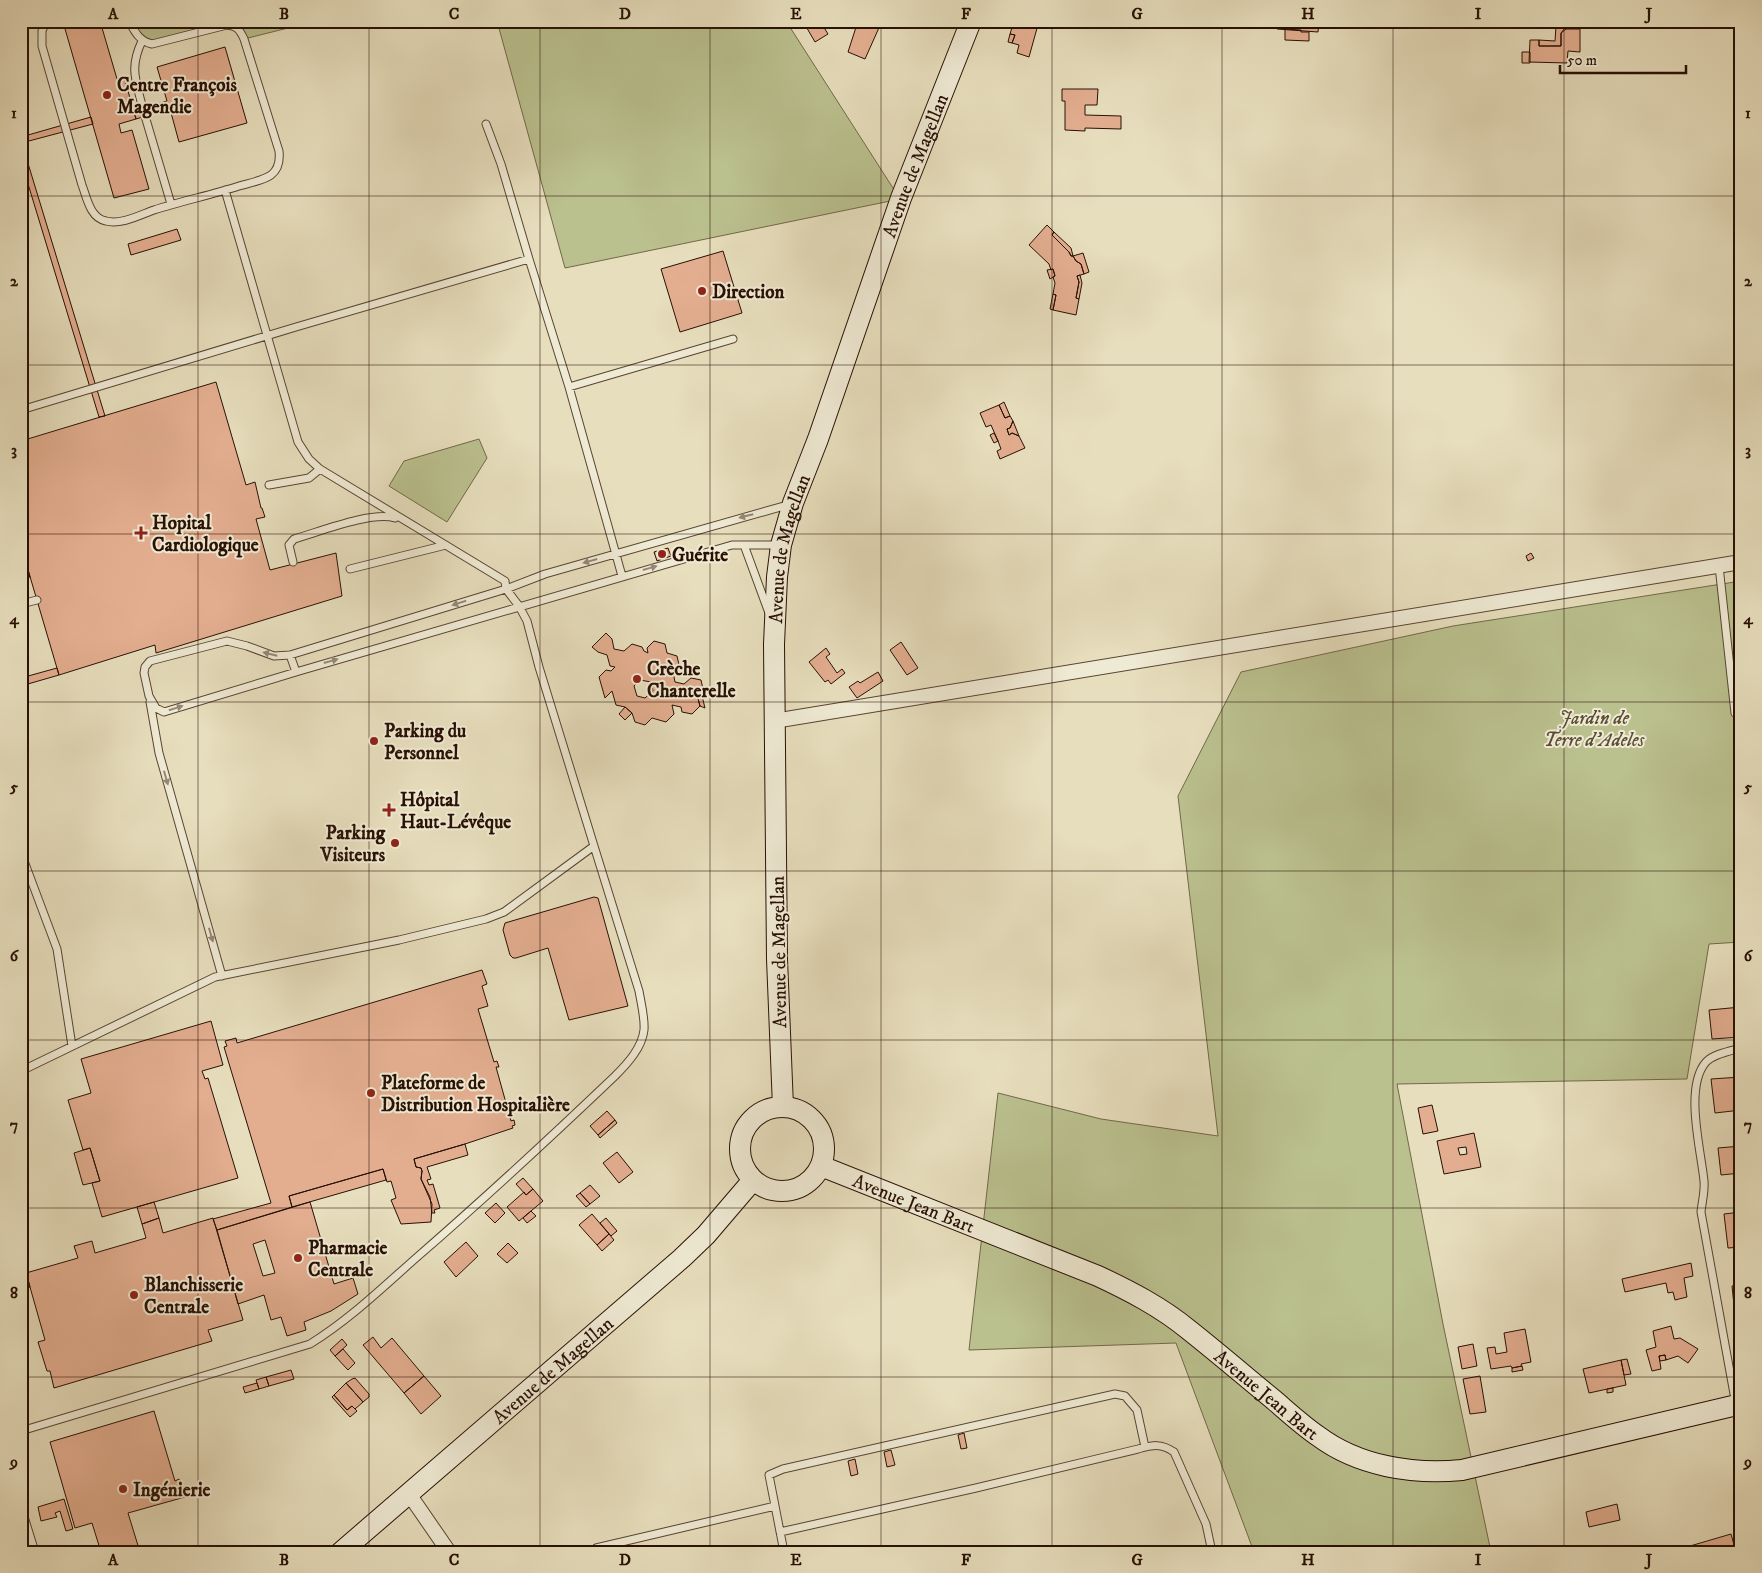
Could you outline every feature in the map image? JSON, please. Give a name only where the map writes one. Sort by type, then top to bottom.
[{"type":"street","name":"Avenue de Magellan","points":[[783,1107],[777,959],[774,721],[776,577],[793,503],[818,439],[901,198],[971,21]]},
{"type":"street","points":[[774,721],[1741,562]]},
{"type":"street","points":[[783,1107],[796,1109],[808,1116],[818,1126],[823,1139],[824,1152],[821,1166],[814,1177],[804,1186],[778,1191],[765,1187],[753,1180],[745,1168],[740,1154],[741,1140],[746,1127],[756,1116],[769,1109],[783,1107]]},
{"type":"street","name":"Avenue Jean Bart","points":[[821,1166],[1098,1276],[1133,1293],[1163,1310],[1188,1329],[1318,1437],[1362,1459],[1393,1468],[1438,1472],[1462,1470],[1738,1405]]},
{"type":"street","name":"Avenue de Magellan","points":[[341,1552],[682,1258],[706,1235],[753,1180]]},
{"type":"street","points":[[409,1494],[450,1552]]},
{"type":"lane","points":[[46,21],[42,32],[42,46],[90,207],[97,217],[113,222],[256,182],[272,174],[277,168],[280,158],[240,30],[235,26],[227,25],[152,44],[142,41],[129,21]]},
{"type":"lane","points":[[142,41],[137,54],[134,74],[172,204]]},
{"type":"lane","points":[[486,124],[501,164],[622,576]]},
{"type":"lane","points":[[21,1431],[279,1354],[316,1341],[328,1334],[495,1189],[616,1076],[632,1059],[644,1031],[639,991],[527,621],[519,606],[506,589],[505,581],[320,469],[309,458],[298,442],[225,190]]},
{"type":"lane","points":[[21,410],[529,259]]},
{"type":"lane","points":[[568,387],[733,339]]},
{"type":"lane","points":[[269,485],[308,478],[320,469]]},
{"type":"lane","points":[[222,976],[159,753],[144,674],[145,667],[150,662],[227,641],[274,656],[290,655],[506,589],[545,574],[793,503]]},
{"type":"lane","points":[[293,562],[289,544],[294,539],[373,517],[383,512],[379,505]]},
{"type":"lane","points":[[373,517],[388,516],[410,523]]},
{"type":"lane","points":[[350,569],[446,545]]},
{"type":"lane","points":[[149,696],[156,708],[164,712],[519,606],[732,545],[782,545]]},
{"type":"lane","points":[[744,545],[775,627]]},
{"type":"lane","points":[[1719,566],[1735,713]]},
{"type":"lane","points":[[21,604],[37,600]]},
{"type":"lane","points":[[290,655],[296,672]]},
{"type":"lane","points":[[21,1071],[215,977],[399,940],[486,919],[504,912],[594,846]]},
{"type":"lane","points":[[21,853],[57,949],[72,1046]]},
{"type":"lane","points":[[1738,1405],[1701,1212],[1705,1184],[1697,1130],[1695,1084],[1698,1072],[1707,1060],[1741,1048]]},
{"type":"lane","points":[[784,1552],[769,1475],[783,1469],[1115,1394],[1125,1396],[1137,1410],[1145,1447]]},
{"type":"lane","points":[[780,1532],[976,1488],[1154,1444],[1165,1446],[1174,1452],[1206,1524],[1212,1552]]},
{"type":"lane","points":[[596,1548],[775,1506]]},
{"type":"lane","points":[[21,1507],[35,1552]]},
{"type":"green space","points":[[129,21],[316,21],[244,39],[235,26],[145,42]]},
{"type":"green space","points":[[497,21],[786,21],[900,199],[565,268]]},
{"type":"green space","points":[[479,439],[487,458],[447,522],[389,486],[404,461]]},
{"type":"green space","name":"Jardin de Terre d'Adeles","points":[[1741,581],[1741,942],[1709,944],[1687,1079],[1397,1084],[1443,1324],[1491,1552],[1254,1552],[1176,1343],[969,1350],[998,1093],[1101,1119],[1218,1136],[1178,796],[1241,672],[1453,626]]},
{"type":"building","name":"Centre François Magendie","points":[[100,21],[117,79],[124,77],[136,119],[119,124],[121,133],[132,130],[149,189],[114,198],[63,22]]},
{"type":"building","points":[[807,21],[820,21],[828,34],[815,42],[804,23]]},
{"type":"building","points":[[858,21],[882,21],[865,59],[848,52]]},
{"type":"building","points":[[1014,21],[1039,21],[1029,57],[1017,53],[1019,45],[1012,43],[1015,35],[1010,34]]},
{"type":"building","points":[[1277,21],[1319,21],[1318,32],[1277,29]]},
{"type":"building","points":[[1556,26],[1566,27],[1561,33],[1561,46],[1539,46],[1539,40],[1555,41]]},
{"type":"building","points":[[1285,29],[1309,32],[1309,41],[1285,40]]},
{"type":"building","points":[[1566,29],[1580,29],[1580,52],[1568,51],[1567,63],[1529,62],[1530,40],[1539,40],[1539,46],[1561,46],[1561,33]]},
{"type":"building","points":[[1010,34],[1015,35],[1012,43],[1008,42]]},
{"type":"building","name":"Centre François Magendie","points":[[225,47],[247,123],[179,142],[170,109],[153,114],[151,106],[167,101],[157,67]]},
{"type":"building","points":[[1522,52],[1530,52],[1530,63],[1522,63]]},
{"type":"building","points":[[1062,89],[1098,89],[1097,105],[1085,105],[1085,115],[1121,116],[1121,129],[1085,128],[1085,131],[1065,130],[1065,101],[1062,101]]},
{"type":"building","points":[[151,106],[153,114],[136,119],[134,111]]},
{"type":"building","points":[[91,117],[93,124],[25,142],[23,147],[105,416],[99,417],[21,161],[21,137]]},
{"type":"building","points":[[1047,225],[1054,232],[1052,235],[1081,264],[1084,274],[1077,276],[1079,282],[1076,298],[1079,299],[1076,315],[1053,310],[1056,295],[1053,294],[1055,283],[1053,277],[1055,276],[1053,269],[1051,270],[1049,264],[1029,245]]},
{"type":"building","points":[[177,229],[181,240],[131,255],[128,244]]},
{"type":"building","points":[[1054,232],[1071,248],[1073,256],[1052,235]]},
{"type":"building","name":"Direction","points":[[723,251],[742,313],[680,332],[661,269]]},
{"type":"building","points":[[1083,253],[1089,272],[1084,274],[1081,264],[1073,256]]},
{"type":"building","points":[[1053,269],[1055,276],[1050,279],[1047,270]]},
{"type":"building","points":[[1080,275],[1082,283],[1079,299],[1076,298],[1079,282],[1077,276]]},
{"type":"building","points":[[1053,294],[1056,295],[1053,310],[1050,309]]},
{"type":"building","points":[[21,357],[24,357],[26,364],[21,365]]},
{"type":"building","name":"Hopital Cardiologique","points":[[216,382],[246,485],[255,482],[265,517],[256,519],[270,570],[336,553],[342,596],[156,653],[155,645],[59,675],[21,546],[21,441]]},
{"type":"building","points":[[1004,402],[1010,416],[1005,418],[999,405]]},
{"type":"building","points":[[999,405],[1005,418],[1010,416],[1013,421],[1010,428],[1007,429],[1009,435],[1012,433],[1019,436],[1025,448],[1000,459],[997,451],[1001,449],[998,441],[991,425],[986,427],[980,413]]},
{"type":"building","points":[[1013,421],[1019,436],[1012,433],[1009,435],[1007,429],[1010,428]]},
{"type":"building","points":[[994,433],[998,441],[994,443],[990,435]]},
{"type":"building","name":"Guérite","points":[[668,548],[671,556],[657,561],[654,552]]},
{"type":"building","points":[[1531,553],[1534,558],[1528,561],[1526,556]]},
{"type":"building","points":[[24,554],[30,577],[21,580],[21,555]]},
{"type":"building","name":"Crèche Chanterelle","points":[[606,633],[612,639],[614,649],[624,651],[632,644],[642,647],[648,653],[647,648],[654,641],[665,644],[667,653],[677,656],[679,665],[673,672],[675,682],[684,684],[691,678],[701,680],[703,689],[697,695],[700,706],[692,714],[682,712],[681,707],[672,705],[674,714],[666,722],[652,718],[645,725],[635,722],[632,713],[625,707],[616,705],[612,691],[605,698],[599,677],[606,670],[611,671],[615,667],[610,666],[607,655],[598,652],[592,647]],"holes":[[[640,680],[651,682],[653,691],[645,698],[637,696],[634,686]]]},
{"type":"building","points":[[901,642],[918,668],[907,675],[890,650]]},
{"type":"building","points":[[826,648],[830,654],[826,657],[837,673],[842,669],[845,673],[831,684],[828,680],[825,682],[809,662]]},
{"type":"building","points":[[57,668],[59,675],[21,686],[21,678]]},
{"type":"building","points":[[878,672],[883,681],[857,698],[849,687],[858,681],[860,683]]},
{"type":"building","points":[[701,692],[705,708],[700,706],[697,695]]},
{"type":"building","points":[[625,707],[632,713],[625,720],[619,714]]},
{"type":"building","points":[[594,897],[598,898],[628,1006],[569,1020],[548,948],[513,958],[510,955],[503,930],[505,923]]},
{"type":"building","name":"Plateforme de Distribution Hospitalière","points":[[482,970],[487,984],[482,986],[488,1006],[478,1009],[494,1062],[497,1061],[499,1067],[496,1067],[511,1121],[514,1120],[515,1125],[512,1126],[513,1128],[414,1159],[416,1167],[421,1168],[421,1179],[432,1204],[431,1222],[401,1224],[391,1200],[396,1198],[391,1181],[387,1182],[383,1169],[289,1196],[292,1207],[217,1230],[213,1219],[271,1203],[224,1047],[227,1046],[225,1041],[236,1038],[237,1043]]},
{"type":"building","points":[[1741,1007],[1741,1037],[1712,1039],[1709,1010]]},
{"type":"building","points":[[211,1021],[223,1065],[202,1071],[205,1079],[208,1078],[238,1178],[102,1217],[92,1183],[100,1181],[90,1148],[83,1150],[68,1100],[91,1093],[81,1059]]},
{"type":"building","points":[[1741,1077],[1741,1110],[1715,1113],[1711,1079]]},
{"type":"building","points":[[1432,1105],[1438,1131],[1423,1134],[1418,1108]]},
{"type":"building","points":[[607,1111],[615,1120],[598,1135],[590,1126]]},
{"type":"building","points":[[615,1120],[617,1123],[600,1138],[598,1135]]},
{"type":"building","points":[[1474,1133],[1481,1167],[1444,1174],[1437,1141]],"holes":[[[1466,1147],[1467,1154],[1460,1155],[1458,1148]]]},
{"type":"building","points":[[465,1144],[468,1155],[427,1167],[431,1179],[427,1180],[429,1185],[433,1184],[440,1208],[434,1210],[435,1213],[432,1213],[430,1197],[421,1179],[421,1168],[416,1167],[414,1159]]},
{"type":"building","points":[[1741,1146],[1741,1173],[1721,1175],[1718,1148]]},
{"type":"building","points":[[90,1148],[100,1181],[83,1185],[74,1153]]},
{"type":"building","points":[[617,1152],[633,1172],[619,1183],[603,1163]]},
{"type":"building","points":[[383,1169],[386,1180],[292,1207],[289,1196]]},
{"type":"building","points":[[523,1178],[533,1189],[526,1195],[516,1184]]},
{"type":"building","points":[[590,1185],[600,1196],[590,1204],[580,1193]]},
{"type":"building","points":[[533,1189],[543,1201],[519,1221],[507,1207],[524,1192],[526,1195]]},
{"type":"building","points":[[580,1193],[590,1204],[586,1207],[576,1196]]},
{"type":"building","points":[[154,1202],[159,1218],[142,1224],[137,1207]]},
{"type":"building","name":"Pharmacie Centrale","points":[[310,1202],[334,1284],[353,1278],[358,1294],[331,1311],[304,1322],[306,1330],[287,1336],[281,1317],[271,1320],[264,1295],[238,1304],[217,1230]],"holes":[[[265,1240],[275,1273],[263,1276],[253,1244]]]},
{"type":"building","points":[[496,1203],[505,1213],[495,1223],[485,1213]]},
{"type":"building","points":[[531,1211],[536,1216],[527,1223],[523,1218]]},
{"type":"building","points":[[1741,1212],[1741,1247],[1728,1248],[1724,1214]]},
{"type":"building","points":[[592,1214],[609,1234],[597,1245],[579,1225]]},
{"type":"building","name":"Blanchisserie Centrale","points":[[159,1218],[163,1233],[213,1218],[243,1320],[208,1330],[212,1341],[54,1388],[50,1371],[47,1371],[38,1342],[45,1340],[26,1273],[78,1258],[74,1246],[92,1241],[95,1253],[146,1238],[142,1224]]},
{"type":"building","points":[[606,1218],[617,1231],[611,1236],[600,1223]]},
{"type":"building","points":[[609,1234],[614,1240],[602,1251],[597,1245]]},
{"type":"building","points":[[466,1242],[478,1256],[456,1277],[444,1262]]},
{"type":"building","points":[[508,1243],[518,1253],[507,1263],[497,1254]]},
{"type":"building","points":[[1691,1263],[1693,1276],[1684,1278],[1687,1297],[1675,1300],[1673,1292],[1668,1293],[1666,1283],[1625,1292],[1622,1279]]},
{"type":"building","points":[[27,1275],[30,1287],[21,1290],[21,1276]]},
{"type":"building","points":[[1741,1285],[1741,1314],[1735,1315],[1732,1286]]},
{"type":"building","points":[[1671,1326],[1674,1339],[1680,1338],[1698,1349],[1688,1363],[1678,1356],[1666,1360],[1665,1355],[1659,1356],[1661,1369],[1652,1371],[1646,1350],[1656,1347],[1653,1331]]},
{"type":"building","points":[[1525,1329],[1531,1362],[1512,1368],[1511,1366],[1491,1369],[1487,1348],[1495,1347],[1496,1354],[1507,1352],[1504,1333]]},
{"type":"building","points":[[373,1337],[381,1348],[392,1338],[424,1376],[404,1393],[363,1345]]},
{"type":"building","points":[[342,1339],[347,1345],[335,1356],[330,1350]]},
{"type":"building","points":[[1473,1344],[1477,1366],[1462,1369],[1458,1347]]},
{"type":"building","points":[[343,1349],[355,1363],[348,1370],[335,1356]]},
{"type":"building","points":[[1665,1355],[1666,1360],[1660,1361],[1659,1356]]},
{"type":"building","points":[[1627,1359],[1631,1374],[1624,1375],[1621,1360]]},
{"type":"building","points":[[1621,1360],[1626,1385],[1589,1393],[1583,1369]]},
{"type":"building","points":[[1522,1366],[1523,1370],[1512,1372],[1512,1368]]},
{"type":"building","points":[[291,1370],[294,1379],[269,1386],[266,1377]]},
{"type":"building","points":[[424,1376],[441,1396],[421,1414],[404,1393]]},
{"type":"building","points":[[1480,1376],[1486,1412],[1470,1414],[1463,1379]]},
{"type":"building","points":[[266,1377],[269,1386],[259,1389],[256,1380]]},
{"type":"building","points":[[355,1378],[369,1394],[369,1397],[363,1402],[346,1383]]},
{"type":"building","points":[[257,1383],[259,1389],[245,1393],[243,1387]]},
{"type":"building","points":[[346,1383],[363,1402],[355,1409],[352,1406],[347,1410],[334,1395]]},
{"type":"building","points":[[1613,1388],[1613,1392],[1607,1393],[1607,1389]]},
{"type":"building","points":[[334,1395],[347,1410],[352,1406],[357,1411],[350,1417],[332,1397]]},
{"type":"building","name":"Ingénierie","points":[[154,1411],[175,1481],[179,1479],[185,1497],[128,1513],[140,1552],[101,1552],[92,1523],[75,1528],[50,1442]]},
{"type":"building","points":[[964,1433],[967,1448],[961,1449],[958,1435]]},
{"type":"building","points":[[891,1450],[895,1465],[887,1467],[884,1452]]},
{"type":"building","points":[[855,1459],[858,1474],[851,1476],[848,1461]]},
{"type":"building","points":[[64,1499],[73,1529],[66,1531],[60,1511],[55,1513],[57,1517],[41,1521],[38,1507]]},
{"type":"building","points":[[1617,1504],[1620,1520],[1589,1527],[1586,1512]]},
{"type":"building","points":[[1731,1534],[1736,1552],[1673,1551]]},
{"type":"place","name":"Centre François Magendie","points":[[107,95]]},
{"type":"place","name":"Direction","points":[[702,291]]},
{"type":"place","name":"Hopital Cardiologique","points":[[141,533]]},
{"type":"place","name":"Guérite","points":[[662,554]]},
{"type":"place","name":"Crèche Chanterelle","points":[[637,679]]},
{"type":"place","name":"Parking du Personnel","points":[[374,741]]},
{"type":"place","name":"Hôpital Haut-Lévêque","points":[[389,810]]},
{"type":"place","name":"Parking Visiteurs","points":[[395,843]]},
{"type":"place","name":"Plateforme de Distribution Hospitalière","points":[[371,1093]]},
{"type":"place","name":"Pharmacie Centrale","points":[[298,1258]]},
{"type":"place","name":"Blanchisserie Centrale","points":[[134,1295]]},
{"type":"place","name":"Ingénierie","points":[[123,1489]]}]
